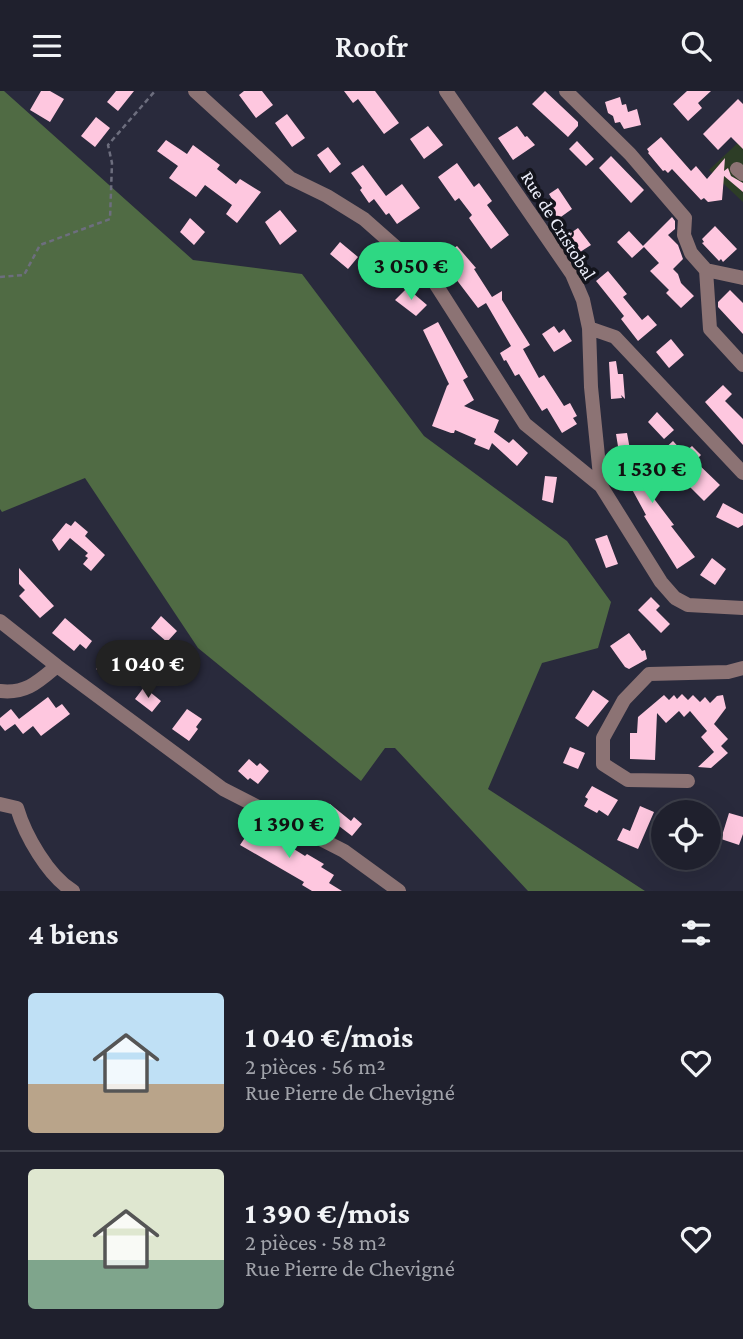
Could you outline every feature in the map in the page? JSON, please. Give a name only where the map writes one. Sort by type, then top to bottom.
[{"type":"street","points":[[195,91],[290,178],[364,219],[433,280],[525,424],[601,486]]},
{"type":"street","name":"Rue de Cristobal","points":[[446,91],[572,274],[583,300],[589,328],[591,387],[601,486],[661,582],[675,598],[688,605],[743,608]]},
{"type":"street","points":[[566,91],[630,154],[685,218],[684,235],[691,253],[706,270],[743,278]]},
{"type":"street","points":[[706,270],[710,329],[743,365]]},
{"type":"street","points":[[589,328],[615,337],[743,473]]},
{"type":"street","points":[[0,621],[223,789],[344,851],[400,891]]},
{"type":"street","points":[[0,691],[21,691],[32,687],[57,666]]},
{"type":"street","points":[[688,781],[628,780],[603,764],[603,738],[624,699],[649,674],[743,668]]},
{"type":"street","points":[[0,804],[17,808],[24,830],[69,889]]},
{"type":"path","points":[[0,277],[23,275],[40,245],[110,219],[111,163],[108,145],[155,91]]},
{"type":"green space","points":[[0,91],[4,91],[193,260],[302,274],[424,436],[567,541],[611,602],[598,648],[542,663],[488,789],[645,891],[528,891],[395,748],[385,748],[361,781],[198,648],[85,478],[2,512]]},
{"type":"green space","points":[[743,138],[743,202],[709,170]]},
{"type":"building","points":[[41,91],[50,91],[64,99],[50,122],[30,110]]},
{"type":"building","points":[[116,91],[134,91],[118,111],[107,102]]},
{"type":"building","points":[[244,91],[262,91],[273,105],[256,118],[239,95]]},
{"type":"building","points":[[344,91],[375,91],[399,123],[384,134],[358,99],[353,103]]},
{"type":"building","points":[[545,91],[578,122],[578,126],[568,137],[532,104]]},
{"type":"building","points":[[687,91],[711,91],[698,103],[702,108],[688,121],[673,104]]},
{"type":"building","points":[[620,97],[628,112],[637,109],[641,125],[624,129],[620,122],[615,123],[605,102]]},
{"type":"building","points":[[738,99],[743,104],[743,149],[731,137],[718,150],[703,134]]},
{"type":"building","points":[[287,114],[305,138],[292,147],[275,123]]},
{"type":"building","points":[[96,117],[110,128],[95,147],[81,136]]},
{"type":"building","points":[[428,126],[443,145],[424,159],[410,139]]},
{"type":"building","points":[[517,126],[535,145],[513,160],[498,138]]},
{"type":"building","points":[[661,137],[691,171],[696,166],[707,179],[725,158],[724,171],[728,168],[731,176],[743,183],[743,192],[724,176],[722,200],[701,200],[672,169],[668,173],[663,171],[648,153],[647,149]]},
{"type":"building","points":[[166,140],[187,154],[193,145],[220,165],[217,169],[236,184],[240,179],[261,192],[237,223],[226,214],[232,205],[205,185],[196,197],[169,178],[178,166],[157,151]]},
{"type":"building","points":[[577,141],[594,159],[586,166],[569,149]]},
{"type":"building","points":[[328,147],[341,164],[330,173],[317,155]]},
{"type":"building","points":[[611,156],[644,190],[631,203],[599,168]]},
{"type":"building","points":[[457,163],[474,187],[479,183],[492,201],[487,205],[509,235],[491,249],[469,218],[472,215],[459,198],[455,201],[438,177]]},
{"type":"building","points":[[363,165],[386,196],[402,184],[420,208],[397,224],[374,199],[369,203],[351,173]]},
{"type":"building","points":[[558,188],[572,209],[558,219],[547,202],[552,199],[549,194]]},
{"type":"building","points":[[280,210],[297,231],[280,245],[265,222]]},
{"type":"building","points":[[672,217],[675,229],[668,235],[678,245],[683,259],[673,269],[681,283],[694,296],[681,308],[666,293],[669,290],[650,271],[659,263],[644,247],[632,258],[617,242],[629,231],[643,246]]},
{"type":"building","points":[[190,218],[205,232],[194,245],[180,232]]},
{"type":"building","points":[[715,226],[737,249],[723,262],[702,243],[702,239]]},
{"type":"building","points":[[578,228],[591,245],[577,254],[565,237]]},
{"type":"building","points":[[340,242],[358,257],[348,269],[330,254]]},
{"type":"building","points":[[457,246],[476,268],[474,269],[492,297],[502,291],[502,300],[530,345],[523,349],[539,378],[544,375],[564,406],[570,403],[577,416],[573,418],[577,424],[562,433],[547,408],[542,411],[519,374],[515,376],[506,360],[504,361],[500,353],[511,346],[486,303],[478,308],[440,258]]},
{"type":"building","points":[[376,259],[393,273],[382,285],[365,271]]},
{"type":"building","points":[[608,271],[627,294],[623,297],[642,320],[648,315],[657,325],[638,341],[621,319],[624,316],[596,281]]},
{"type":"building","points":[[407,288],[427,305],[416,316],[395,300]]},
{"type":"building","points":[[730,290],[743,303],[743,334],[718,307],[718,302]]},
{"type":"building","points":[[438,322],[468,377],[463,380],[474,400],[464,406],[499,420],[494,432],[509,443],[513,439],[528,453],[517,466],[492,443],[489,450],[474,444],[476,439],[455,430],[451,433],[432,426],[449,384],[423,330]]},
{"type":"building","points":[[554,326],[559,333],[564,329],[572,341],[554,352],[542,334]]},
{"type":"building","points":[[671,339],[684,355],[669,368],[656,352]]},
{"type":"building","points":[[616,361],[618,374],[623,374],[625,399],[621,395],[622,398],[611,399],[609,362]]},
{"type":"building","points":[[723,385],[732,394],[725,401],[743,419],[743,445],[705,402]]},
{"type":"building","points":[[657,412],[674,430],[664,439],[648,422]]},
{"type":"building","points":[[627,433],[631,455],[644,453],[645,463],[639,466],[639,470],[655,500],[695,557],[677,569],[644,516],[646,515],[622,471],[616,434]]},
{"type":"building","points":[[673,441],[684,453],[692,446],[701,455],[695,461],[720,485],[704,501],[690,487],[694,483],[662,451]]},
{"type":"building","points":[[545,476],[557,477],[553,503],[542,500]]},
{"type":"building","points":[[723,503],[743,514],[743,525],[738,528],[716,517]]},
{"type":"building","points":[[75,521],[88,532],[85,536],[105,555],[91,571],[83,564],[88,553],[70,538],[59,551],[52,540],[66,523],[71,526]]},
{"type":"building","points":[[607,535],[618,564],[606,568],[595,539]]},
{"type":"building","points":[[712,558],[726,569],[715,585],[700,575]]},
{"type":"building","points":[[19,568],[54,606],[40,618],[19,596],[25,590],[19,584]]},
{"type":"building","points":[[651,597],[660,606],[656,610],[670,624],[661,633],[638,610]]},
{"type":"building","points":[[161,616],[177,631],[167,642],[151,628]]},
{"type":"building","points":[[65,618],[92,641],[86,649],[80,644],[74,651],[52,633]]},
{"type":"building","points":[[629,633],[642,651],[645,650],[647,659],[629,669],[610,646]]},
{"type":"building","points":[[114,646],[124,653],[119,659],[132,669],[119,686],[96,669]]},
{"type":"building","points":[[144,687],[161,701],[152,712],[135,699]]},
{"type":"building","points":[[593,690],[609,701],[588,727],[575,718]]},
{"type":"building","points":[[682,694],[688,700],[693,695],[700,702],[705,697],[710,703],[717,696],[723,695],[726,708],[714,724],[728,739],[721,746],[728,753],[711,768],[698,767],[714,752],[701,737],[707,731],[690,711],[684,717],[679,711],[666,723],[657,713],[655,760],[630,759],[630,733],[637,733],[638,717],[664,695],[669,700],[674,695],[677,699]]},
{"type":"building","points":[[48,697],[56,708],[62,704],[70,714],[41,736],[33,726],[23,734],[15,724],[5,731],[0,725],[0,718],[11,709],[19,719]]},
{"type":"building","points":[[187,709],[202,719],[189,741],[172,729]]},
{"type":"building","points":[[570,747],[585,753],[578,769],[563,763]]},
{"type":"building","points":[[249,759],[257,766],[260,763],[269,771],[258,784],[238,771]]},
{"type":"building","points":[[592,786],[618,800],[608,816],[584,806],[588,799],[585,797]]},
{"type":"building","points":[[330,804],[351,821],[354,817],[362,824],[352,836],[322,813]]},
{"type":"building","points":[[640,806],[651,811],[651,819],[638,849],[617,840],[623,828],[630,831]]},
{"type":"building","points":[[729,813],[743,817],[743,834],[739,845],[721,839]]},
{"type":"building","points":[[254,824],[305,856],[307,854],[324,864],[321,867],[334,875],[329,883],[342,891],[312,891],[302,885],[304,882],[240,845]]}]
